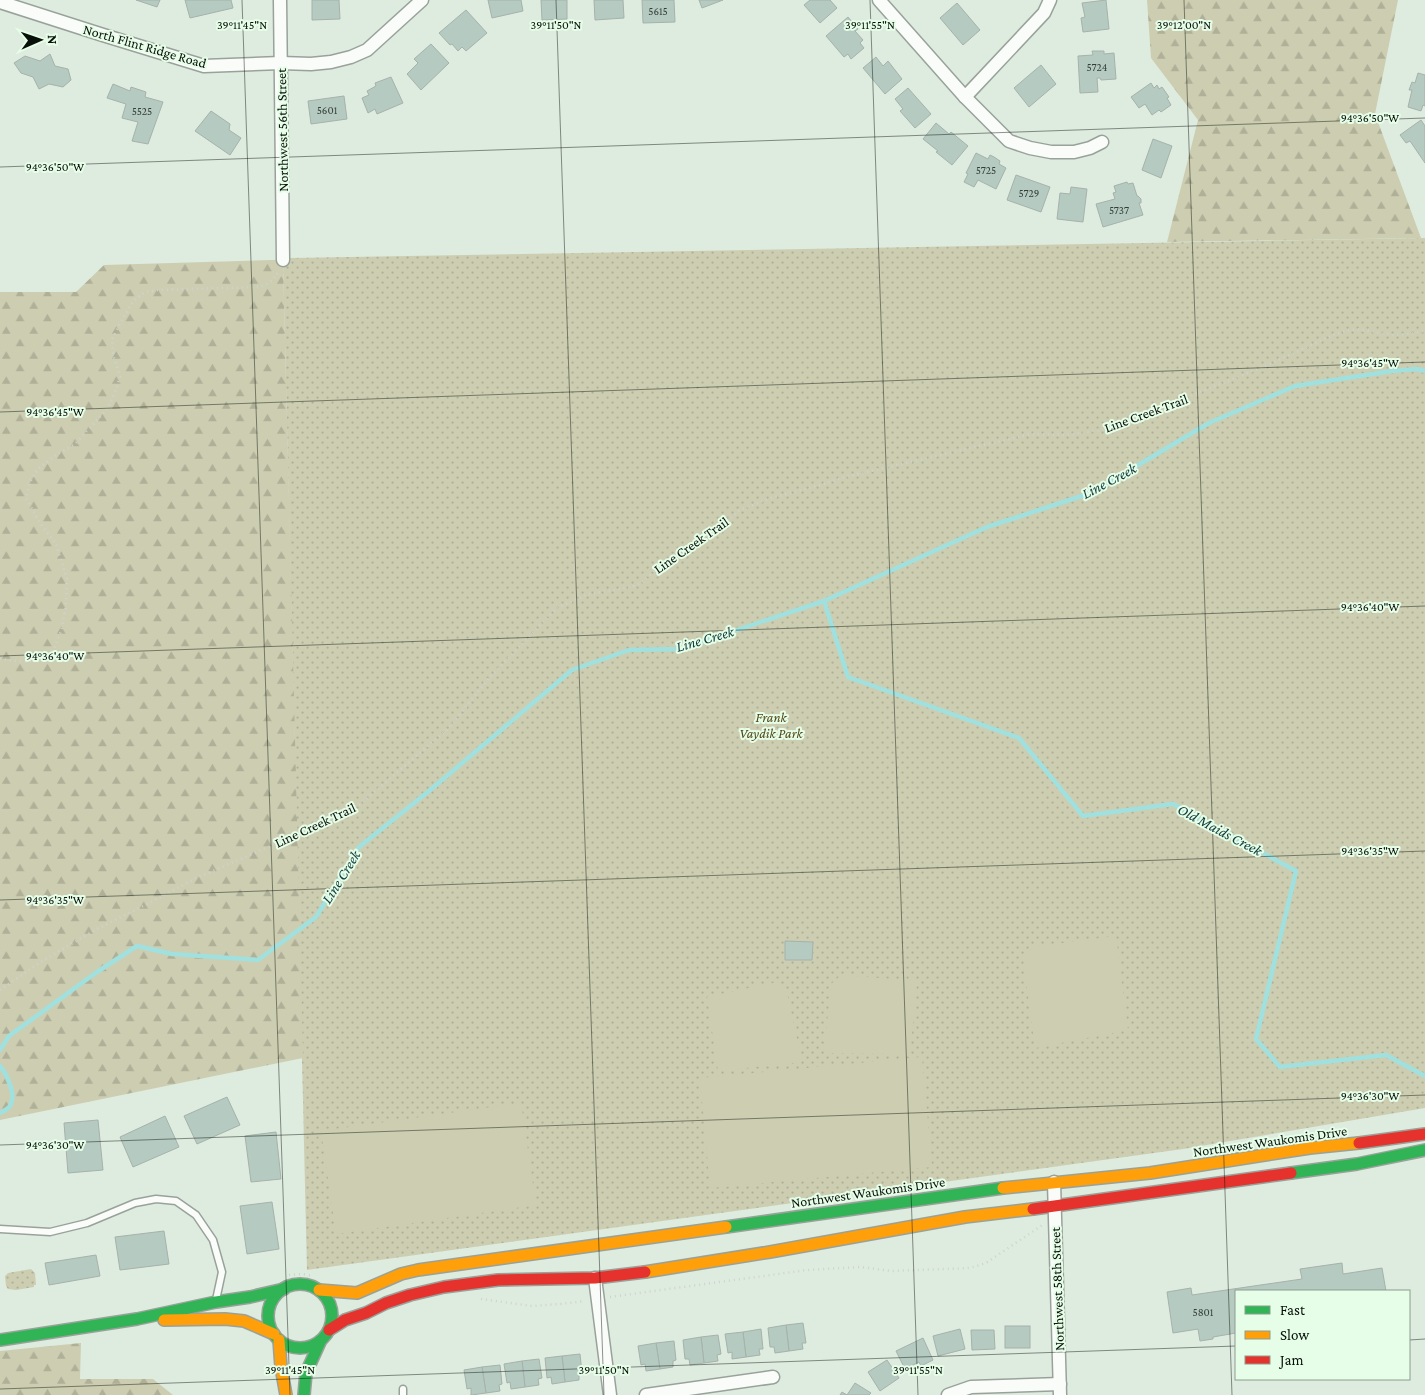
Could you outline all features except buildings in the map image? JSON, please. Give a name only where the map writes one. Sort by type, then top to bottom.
[{"type":"main road","name":"Northwest Waukomis Drive","points":[[319,1290],[357,1293],[402,1274],[418,1270],[1009,1187],[1150,1173],[1310,1148],[1425,1134]]},
{"type":"main road","points":[[329,1330],[345,1320],[366,1313],[386,1303],[444,1287],[498,1280],[620,1276],[770,1252],[965,1217],[1357,1164],[1425,1150]]},
{"type":"main road","points":[[0,1340],[136,1319],[216,1302],[250,1297],[298,1284],[313,1287],[324,1295],[331,1308],[332,1323],[306,1370],[304,1395]]},
{"type":"main road","points":[[284,1289],[274,1299],[268,1313],[270,1328],[276,1337],[286,1395]]},
{"type":"main road","points":[[136,1319],[225,1319],[244,1321],[292,1347],[314,1346],[320,1342]]},
{"type":"street","name":"Northwest 56th Street","points":[[280,0],[283,260]]},
{"type":"street","name":"North Flint Ridge Road","points":[[0,2],[204,66],[281,63],[311,64],[351,57],[367,50],[422,0]]},
{"type":"street","points":[[879,0],[965,97],[1009,141],[1030,148],[1052,152],[1074,152],[1090,148],[1102,142]]},
{"type":"street","points":[[965,97],[1044,13],[1050,0]]},
{"type":"street","name":"Northwest 58th Street","points":[[1054,1182],[1060,1390]]},
{"type":"street","points":[[595,1278],[610,1395]]},
{"type":"street","points":[[646,1395],[732,1389],[773,1377]]},
{"type":"street","points":[[948,1395],[971,1387],[1060,1390]]},
{"type":"lane","points":[[0,1230],[50,1232],[87,1222],[135,1202],[156,1199],[176,1201],[196,1215],[213,1240],[222,1272],[216,1302]]},
{"type":"path","points":[[0,659],[26,662],[38,661],[54,649],[61,630],[66,606],[67,579],[56,544],[40,523],[26,498],[30,482],[38,469],[56,455],[75,444],[106,409],[114,395],[120,377],[113,354],[112,339],[118,324],[134,300],[144,292],[158,290],[259,287],[268,284],[277,276],[283,260]]},
{"type":"path","name":"Line Creek Trail","points":[[0,990],[32,968],[95,930],[153,902],[196,878],[341,816],[358,806],[449,728],[488,678],[558,607],[589,594],[632,587],[643,582],[660,565],[713,533],[740,510],[771,498],[841,478],[1031,434],[1065,434],[1102,430],[1270,364],[1334,334],[1356,329],[1394,335],[1425,331]]},
{"type":"path","points":[[610,1298],[807,1270],[861,1267],[891,1271],[970,1268],[986,1263]]},
{"type":"path","points":[[479,1298],[532,1306],[587,1301]]},
{"type":"green space","points":[[1147,0],[1398,0],[1375,114],[1421,238],[1167,242],[1198,120],[1151,58]]},
{"type":"green space","name":"Frank Vaydik Park","points":[[1425,238],[1425,1108],[1183,1149],[307,1270],[283,260],[291,258]]},
{"type":"green space","points":[[283,260],[303,1058],[0,1120],[0,292],[76,292],[104,265]]},
{"type":"green space","points":[[1116,936],[1128,1030],[1035,1048],[1023,957],[1032,947]]},
{"type":"green space","points":[[841,975],[917,981],[910,1054],[824,1053],[831,984]]},
{"type":"green space","points":[[777,982],[786,988],[802,1062],[718,1071],[707,997]]},
{"type":"green space","points":[[922,1057],[932,1167],[710,1188],[700,1078]]},
{"type":"green space","points":[[521,1103],[536,1205],[336,1234],[321,1131]]},
{"type":"green space","points":[[31,1269],[35,1273],[36,1285],[34,1287],[16,1290],[8,1289],[5,1276],[8,1273]]},
{"type":"green space","points":[[81,1343],[80,1379],[153,1379],[173,1395],[0,1395],[0,1351]]},
{"type":"waterway","name":"Line Creek","points":[[0,1050],[9,1036],[97,972],[137,946],[172,954],[258,960],[316,917],[359,847],[429,791],[572,670],[629,650],[680,649],[824,601],[987,527],[1091,493],[1209,423],[1295,386],[1392,371],[1417,369],[1425,371]]},
{"type":"waterway","name":"Old Maids Creek","points":[[824,601],[848,677],[1019,738],[1083,816],[1173,804],[1296,871],[1256,1039],[1280,1067],[1386,1055],[1425,1076]]},
{"type":"waterway","name":"Line Creek","points":[[0,1066],[12,1091],[10,1106],[0,1113]]},
{"type":"traffic: fast","points":[[1291,1173],[1357,1164],[1425,1150]]},
{"type":"traffic: fast","points":[[726,1227],[1003,1188]]},
{"type":"traffic: fast","points":[[300,1284],[312,1287],[323,1293],[329,1304],[332,1316],[329,1328],[323,1339],[312,1345],[300,1348],[288,1345],[277,1339],[271,1328],[268,1316],[271,1304],[277,1293],[288,1287],[300,1284]]},
{"type":"traffic: fast","points":[[0,1340],[137,1319],[284,1289]]},
{"type":"traffic: fast","points":[[304,1395],[306,1373],[320,1342]]},
{"type":"traffic: slow","points":[[1003,1188],[1150,1173],[1310,1148],[1359,1143]]},
{"type":"traffic: slow","points":[[645,1272],[965,1217],[1033,1209]]},
{"type":"traffic: slow","points":[[319,1290],[357,1293],[401,1274],[418,1270],[726,1227]]},
{"type":"traffic: slow","points":[[164,1320],[225,1319],[244,1321],[274,1334]]},
{"type":"traffic: slow","points":[[279,1340],[286,1395]]},
{"type":"traffic: jam","points":[[1359,1143],[1425,1134]]},
{"type":"traffic: jam","points":[[1033,1209],[1291,1173]]},
{"type":"traffic: jam","points":[[329,1330],[345,1320],[366,1313],[386,1303],[444,1287],[498,1280],[595,1278],[645,1272]]}]
